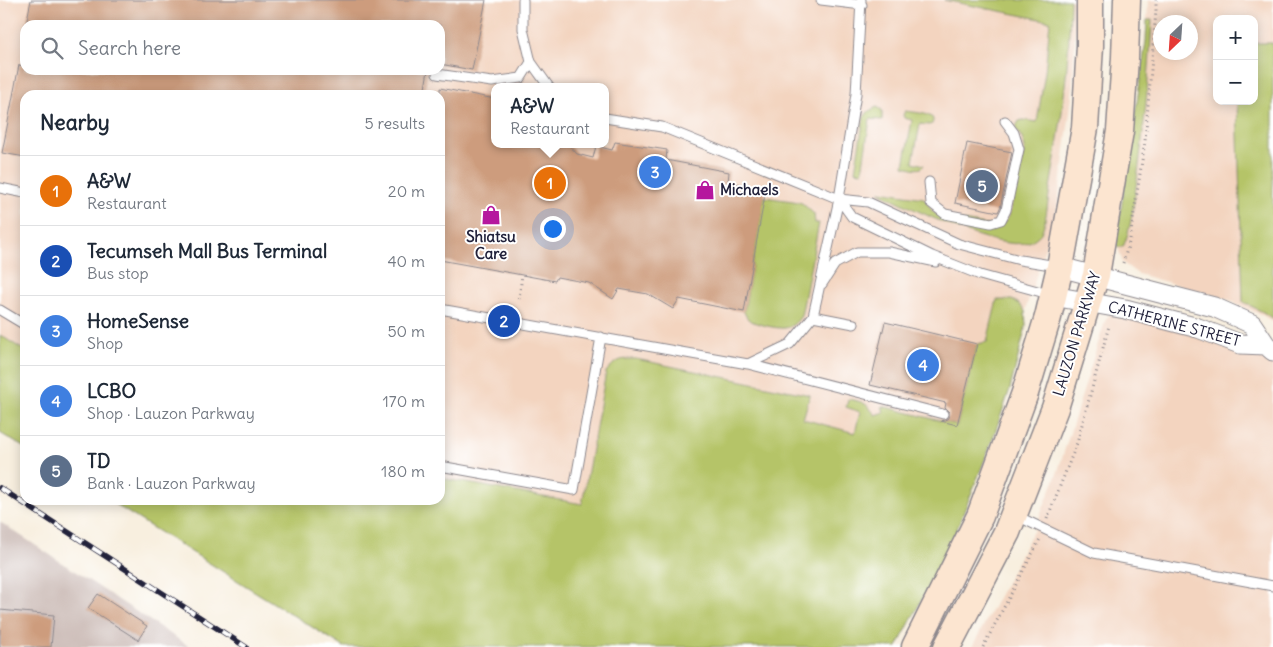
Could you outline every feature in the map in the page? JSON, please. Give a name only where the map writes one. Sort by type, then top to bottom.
[{"type":"main road","points":[[915,647],[980,516],[1025,393],[1053,296],[1086,128],[1090,0]]},
{"type":"main road","name":"LAUZON PARKWAY","points":[[947,647],[1014,515],[1055,408],[1096,275],[1120,131],[1127,0]]},
{"type":"street","name":"CATHERINE STREET","points":[[1060,267],[1214,307],[1252,324],[1269,348]]},
{"type":"street","name":"CATHERINE STREET","points":[[1053,296],[1124,309],[1198,328],[1240,344],[1269,348]]},
{"type":"lane","points":[[523,0],[523,29],[530,62],[545,83]]},
{"type":"lane","points":[[748,364],[790,344],[813,316],[839,199],[856,94],[862,3],[821,0]]},
{"type":"lane","points":[[444,75],[492,82],[521,78],[530,62]]},
{"type":"lane","points":[[609,119],[662,127],[839,199],[868,202],[959,244],[1020,260],[1060,267]]},
{"type":"lane","points":[[929,182],[931,203],[945,214],[992,222],[1001,220],[1006,210],[1019,149],[1014,133],[1005,121]]},
{"type":"lane","points":[[0,188],[20,192]]},
{"type":"lane","points":[[839,199],[852,217],[932,256],[980,276],[1053,296]]},
{"type":"lane","points":[[819,288],[835,264],[857,252],[889,252],[958,267]]},
{"type":"lane","points":[[0,310],[20,323]]},
{"type":"lane","points":[[445,310],[748,364],[943,414]]},
{"type":"lane","points":[[813,316],[854,324]]},
{"type":"lane","points":[[445,467],[574,490],[601,337]]},
{"type":"lane","points":[[1014,515],[1094,553],[1273,586]]},
{"type":"path","points":[[1123,263],[1130,239],[1145,141],[1156,0]]},
{"type":"path","points":[[519,299],[522,275]]},
{"type":"path","points":[[983,647],[1044,529],[1077,442],[1109,326]]},
{"type":"shaded area","points":[[0,0],[1077,0],[1072,97],[1054,220],[1025,311],[1018,303],[997,300],[987,342],[977,345],[957,425],[882,407],[884,412],[875,415],[861,412],[855,433],[803,419],[809,395],[606,372],[582,504],[445,479],[445,90],[20,90],[20,348],[0,335]]},
{"type":"shaded area","points":[[1148,0],[1273,0],[1273,323],[1264,316],[1227,299],[1138,274],[1123,263],[1116,242],[1146,41]]},
{"type":"shaded area","points":[[1113,309],[1238,343],[1273,361],[1273,647],[972,647],[1035,528],[1058,471],[1105,321]]},
{"type":"shaded area","points":[[0,522],[190,647],[0,647]]},
{"type":"green space","points":[[944,0],[1070,0],[1070,24],[1064,94],[1047,211],[1041,233],[1029,242],[1015,244],[976,235],[954,227],[879,192],[924,198],[933,212],[941,217],[991,226],[1004,223],[1009,216],[1025,148],[1022,138],[1015,128],[1019,121],[1037,122],[1045,72],[1050,21]]},
{"type":"green space","points":[[1147,20],[1152,20],[1139,166],[1128,233],[1123,247],[1117,247],[1116,242],[1146,41]]},
{"type":"green space","points":[[1258,43],[1273,43],[1273,319],[1243,302],[1237,105],[1258,105]]},
{"type":"green space","points":[[877,107],[882,110],[882,120],[870,119],[862,172],[855,171],[864,117],[869,111]]},
{"type":"green space","points":[[905,111],[925,114],[933,119],[932,124],[920,124],[913,162],[924,165],[920,168],[904,166],[912,120],[904,118]]},
{"type":"green space","points":[[764,197],[802,203],[814,214],[815,223],[819,223],[801,316],[790,327],[785,328],[755,323],[748,319],[744,312]]},
{"type":"green space","points":[[997,300],[1012,300],[1018,303],[1025,311],[1026,326],[1010,389],[990,447],[951,544],[897,647],[344,647],[116,505],[445,505],[445,479],[582,504],[606,372],[616,362],[636,359],[810,395],[803,419],[855,433],[860,412],[846,407],[848,399],[864,403],[875,415],[884,412],[882,406],[957,425],[977,344],[987,342]]},
{"type":"green space","points":[[0,335],[20,348],[20,445],[0,433]]},
{"type":"building","points":[[31,0],[486,0],[472,70],[445,65],[445,20],[27,20]]},
{"type":"building","points":[[19,65],[20,75],[427,75],[425,90],[20,90],[20,156],[2,153]]},
{"type":"building","points":[[440,88],[491,98],[491,148],[572,148],[577,154],[593,158],[596,148],[612,150],[615,142],[667,150],[666,160],[729,172],[728,182],[766,189],[744,312],[679,299],[673,309],[648,294],[619,289],[613,299],[589,283],[557,277],[555,281],[445,261],[445,90],[440,90]]},
{"type":"building","points":[[967,143],[1012,152],[998,212],[955,203]]},
{"type":"building","points":[[885,322],[977,344],[957,425],[941,421],[949,416],[949,412],[945,408],[946,403],[870,385]]},
{"type":"building","points":[[98,594],[147,626],[138,640],[88,608]]},
{"type":"building","points":[[0,610],[54,615],[51,647],[0,647]]},
{"type":"railway","points":[[0,488],[20,501]]},
{"type":"railway","points":[[26,505],[246,647]]},
{"type":"place","name":"HomeSense","points":[[655,172]]},
{"type":"place","name":"A&W","points":[[550,183]]},
{"type":"place","name":"TD","points":[[982,186]]},
{"type":"place","name":"Michaels","points":[[705,190]]},
{"type":"place","name":"Shiatsu Care","points":[[491,215]]},
{"type":"place","name":"Tecumseh Mall Bus Terminal","points":[[504,321]]},
{"type":"place","name":"LCBO","points":[[923,365]]}]
